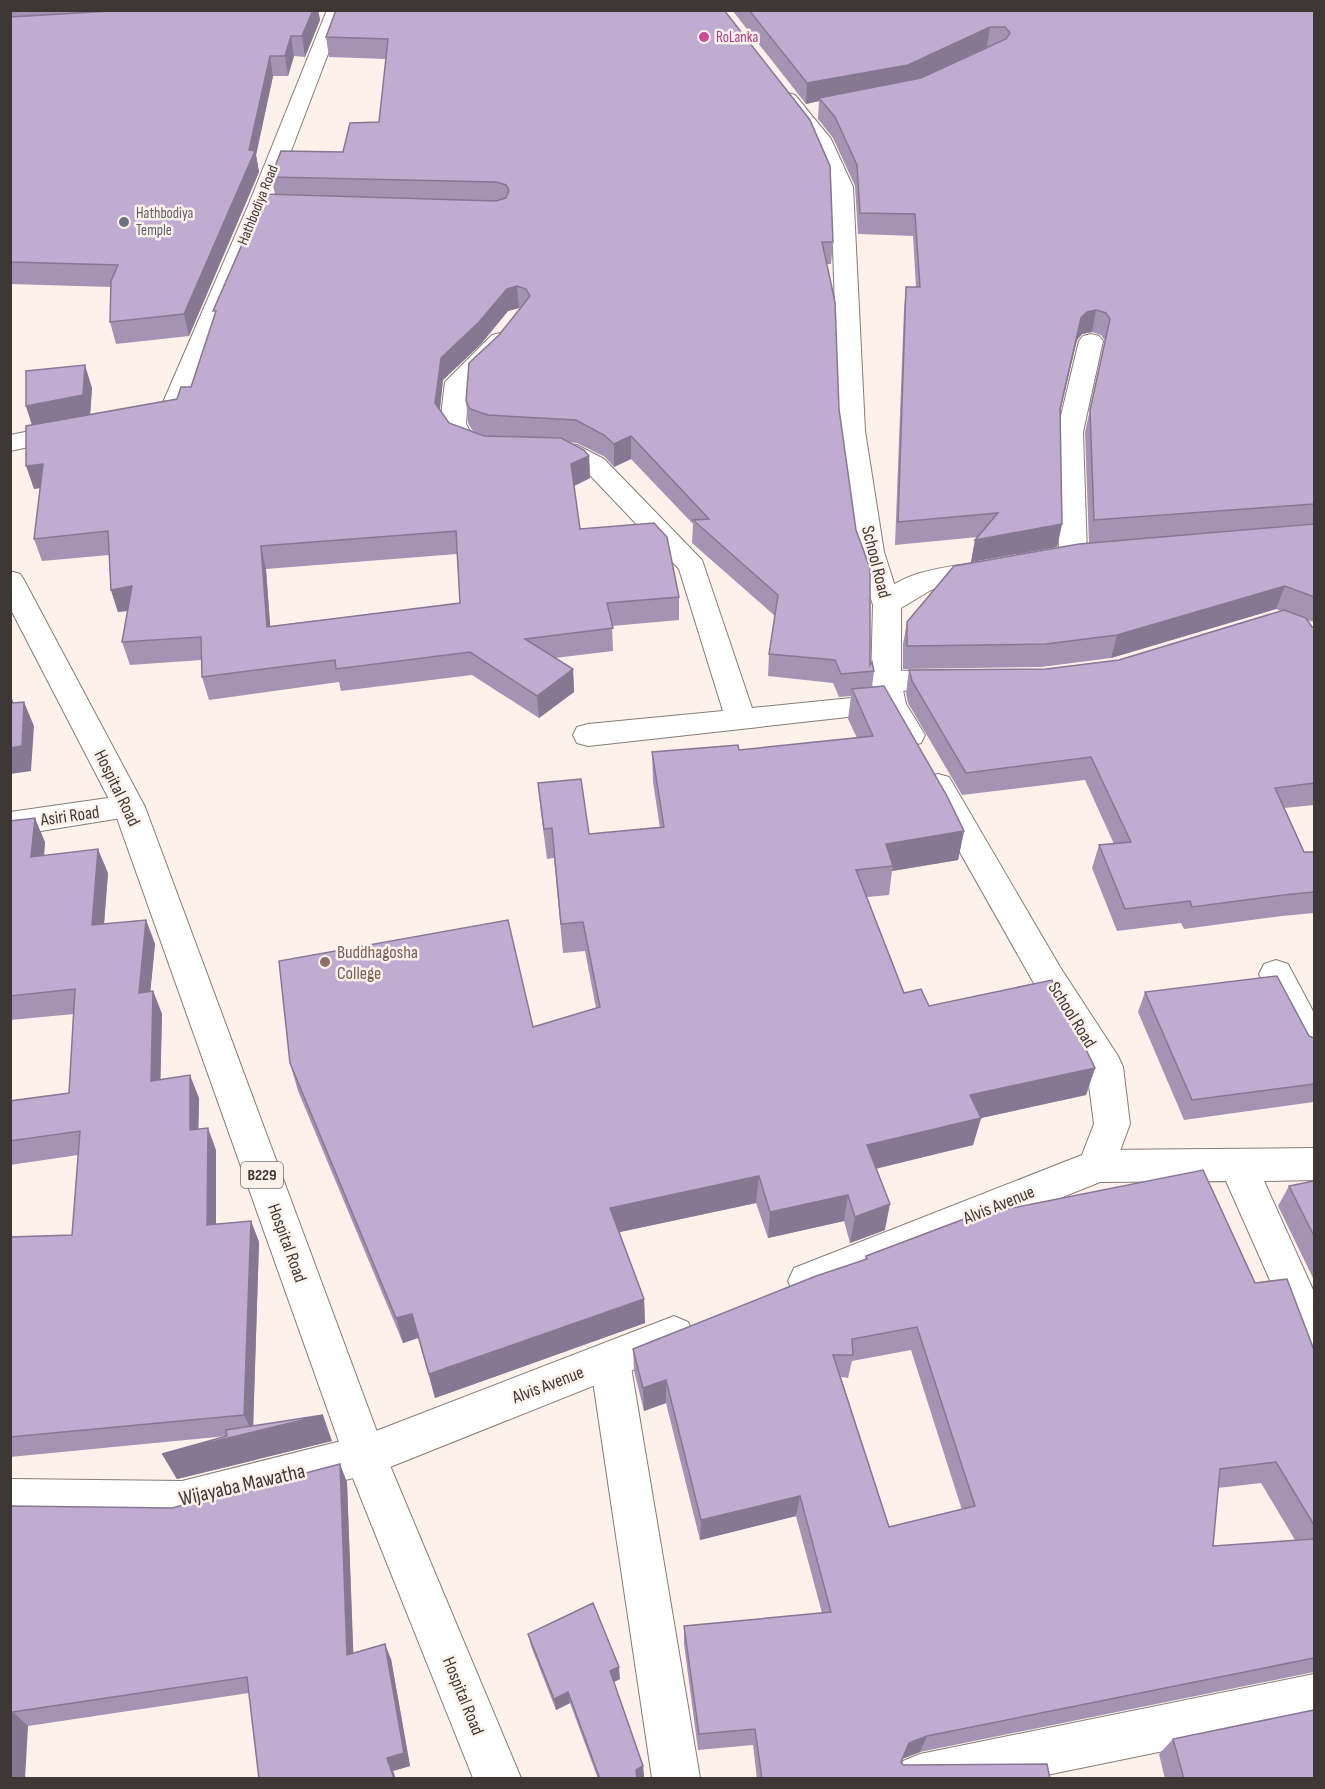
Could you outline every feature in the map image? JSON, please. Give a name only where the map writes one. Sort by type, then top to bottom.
[{"type":"street","name":"Hathbodiya Road","points":[[137,419],[171,412],[345,11],[312,13]]},
{"type":"street","name":"School Road","points":[[778,85],[811,111],[842,187],[852,431],[870,552],[887,605],[889,692],[1048,977],[1105,1067],[1112,1124],[1098,1166]]},
{"type":"street","points":[[259,206],[282,207]]},
{"type":"street","points":[[518,318],[491,351],[457,382],[453,424],[461,438],[487,448],[568,450],[595,465],[692,566],[740,717]]},
{"type":"street","points":[[1074,556],[1070,432],[1092,341]]},
{"type":"street","points":[[10,443],[91,428]]},
{"type":"street","points":[[887,605],[902,590],[920,582],[1018,564]]},
{"type":"street","name":"Hospital Road","points":[[10,580],[129,807],[365,1456],[497,1779]]},
{"type":"street","points":[[588,735],[740,717],[889,692],[981,680]]},
{"type":"street","name":"Asiri Road","points":[[10,824],[129,807]]},
{"type":"street","points":[[1276,975],[1314,1045]]},
{"type":"street","name":"Alvis Avenue","points":[[771,1296],[1098,1166],[1314,1164]]},
{"type":"street","points":[[1238,1165],[1314,1335]]},
{"type":"street","name":"Alvis Avenue","points":[[365,1456],[705,1322]]},
{"type":"street","points":[[610,1361],[676,1779]]},
{"type":"street","name":"Wijayaba Mawatha","points":[[10,1500],[182,1502],[365,1456]]},
{"type":"street","points":[[920,1779],[1314,1697]]},
{"type":"building","points":[[129,10],[313,10],[302,36],[291,36],[285,56],[270,56],[249,150],[255,151],[184,314],[110,322],[111,281],[118,265],[10,262],[10,17]]},
{"type":"building","points":[[336,10],[724,10],[810,120],[830,166],[833,242],[822,242],[835,302],[839,409],[856,530],[870,568],[870,665],[872,662],[874,671],[841,674],[835,660],[769,654],[778,595],[693,520],[709,519],[631,436],[614,444],[604,435],[576,420],[488,415],[470,409],[466,401],[469,363],[499,335],[530,296],[526,289],[517,286],[507,289],[479,322],[441,358],[435,403],[449,423],[484,436],[561,438],[584,450],[589,456],[571,464],[580,529],[654,523],[667,537],[679,597],[607,603],[613,628],[525,639],[573,669],[537,696],[470,652],[336,669],[335,660],[202,677],[201,637],[122,642],[132,586],[111,590],[108,531],[34,539],[43,464],[26,466],[26,426],[177,399],[181,387],[191,387],[216,311],[213,311],[264,194],[496,201],[506,198],[509,190],[506,185],[496,182],[271,177],[281,151],[343,152],[350,123],[379,122],[388,39],[326,37]],"holes":[[[456,531],[460,603],[267,627],[261,546]]]},
{"type":"building","points":[[749,10],[1314,10],[1314,504],[1094,520],[1090,410],[1110,319],[1106,313],[1096,310],[1087,312],[1081,318],[1060,409],[1062,524],[975,540],[998,513],[898,522],[906,287],[920,287],[915,214],[860,213],[857,165],[835,117],[819,98],[921,78],[1006,39],[1010,33],[1005,27],[990,27],[908,65],[807,83]]},
{"type":"building","points":[[85,365],[83,395],[26,406],[26,371]]},
{"type":"building","points":[[1314,524],[1314,597],[1285,586],[1117,635],[1046,644],[907,646],[907,622],[954,566],[1079,544]]},
{"type":"building","points":[[1284,610],[1306,618],[1314,627],[1314,783],[1275,788],[1304,852],[1314,852],[1314,892],[1192,907],[1190,901],[1125,909],[1099,845],[1131,842],[1091,757],[966,773],[912,681],[909,670],[1046,669],[1119,660]]},
{"type":"building","points":[[884,686],[947,796],[964,831],[886,844],[893,866],[856,870],[904,993],[921,989],[929,1006],[1052,980],[1095,1068],[970,1095],[981,1118],[867,1145],[890,1204],[855,1217],[848,1195],[770,1212],[759,1176],[610,1208],[644,1299],[429,1374],[412,1314],[396,1318],[290,1063],[279,961],[508,920],[533,1027],[600,1007],[583,922],[561,924],[552,828],[544,829],[538,783],[581,779],[589,834],[664,827],[652,752],[738,745],[739,750],[873,736],[852,689]]},
{"type":"building","points":[[10,696],[13,703],[24,702],[22,746],[10,748]]},
{"type":"building","points":[[35,818],[31,857],[98,849],[92,925],[146,920],[139,993],[153,991],[151,1081],[190,1075],[190,1130],[208,1128],[207,1225],[251,1221],[244,1415],[10,1437],[10,1237],[72,1235],[80,1131],[10,1141],[10,1101],[69,1093],[75,989],[10,996],[10,821]]},
{"type":"building","points":[[1277,976],[1309,1036],[1314,1038],[1314,1084],[1192,1100],[1145,992]]},
{"type":"building","points":[[1203,1170],[1255,1283],[1287,1279],[1314,1350],[1314,1525],[1276,1462],[1220,1469],[1213,1546],[1314,1539],[1314,1658],[927,1736],[909,1743],[901,1762],[903,1765],[1047,1764],[1050,1779],[762,1779],[755,1729],[699,1734],[684,1626],[831,1612],[800,1496],[701,1520],[666,1380],[643,1388],[633,1349],[972,1216]],"holes":[[[917,1327],[975,1506],[889,1527],[833,1355],[853,1355],[852,1339]]]},
{"type":"building","points":[[1314,1181],[1314,1236],[1289,1186]]},
{"type":"building","points":[[323,1415],[162,1454],[227,1436],[226,1430]]},
{"type":"building","points":[[340,1464],[347,1655],[385,1644],[404,1753],[387,1758],[394,1779],[259,1779],[247,1677],[13,1712],[10,1748],[10,1506],[172,1508]]},
{"type":"building","points":[[593,1603],[619,1667],[610,1671],[643,1766],[636,1770],[637,1779],[600,1779],[568,1692],[554,1699],[528,1634]]},
{"type":"building","points":[[1314,1710],[1314,1779],[1184,1779],[1173,1739]]},
{"type":"place","name":"RoLanka","points":[[704,37]]},
{"type":"place","name":"Hathbodiya Temple","points":[[124,222]]},
{"type":"place","name":"Buddhagosha College","points":[[325,962]]}]
